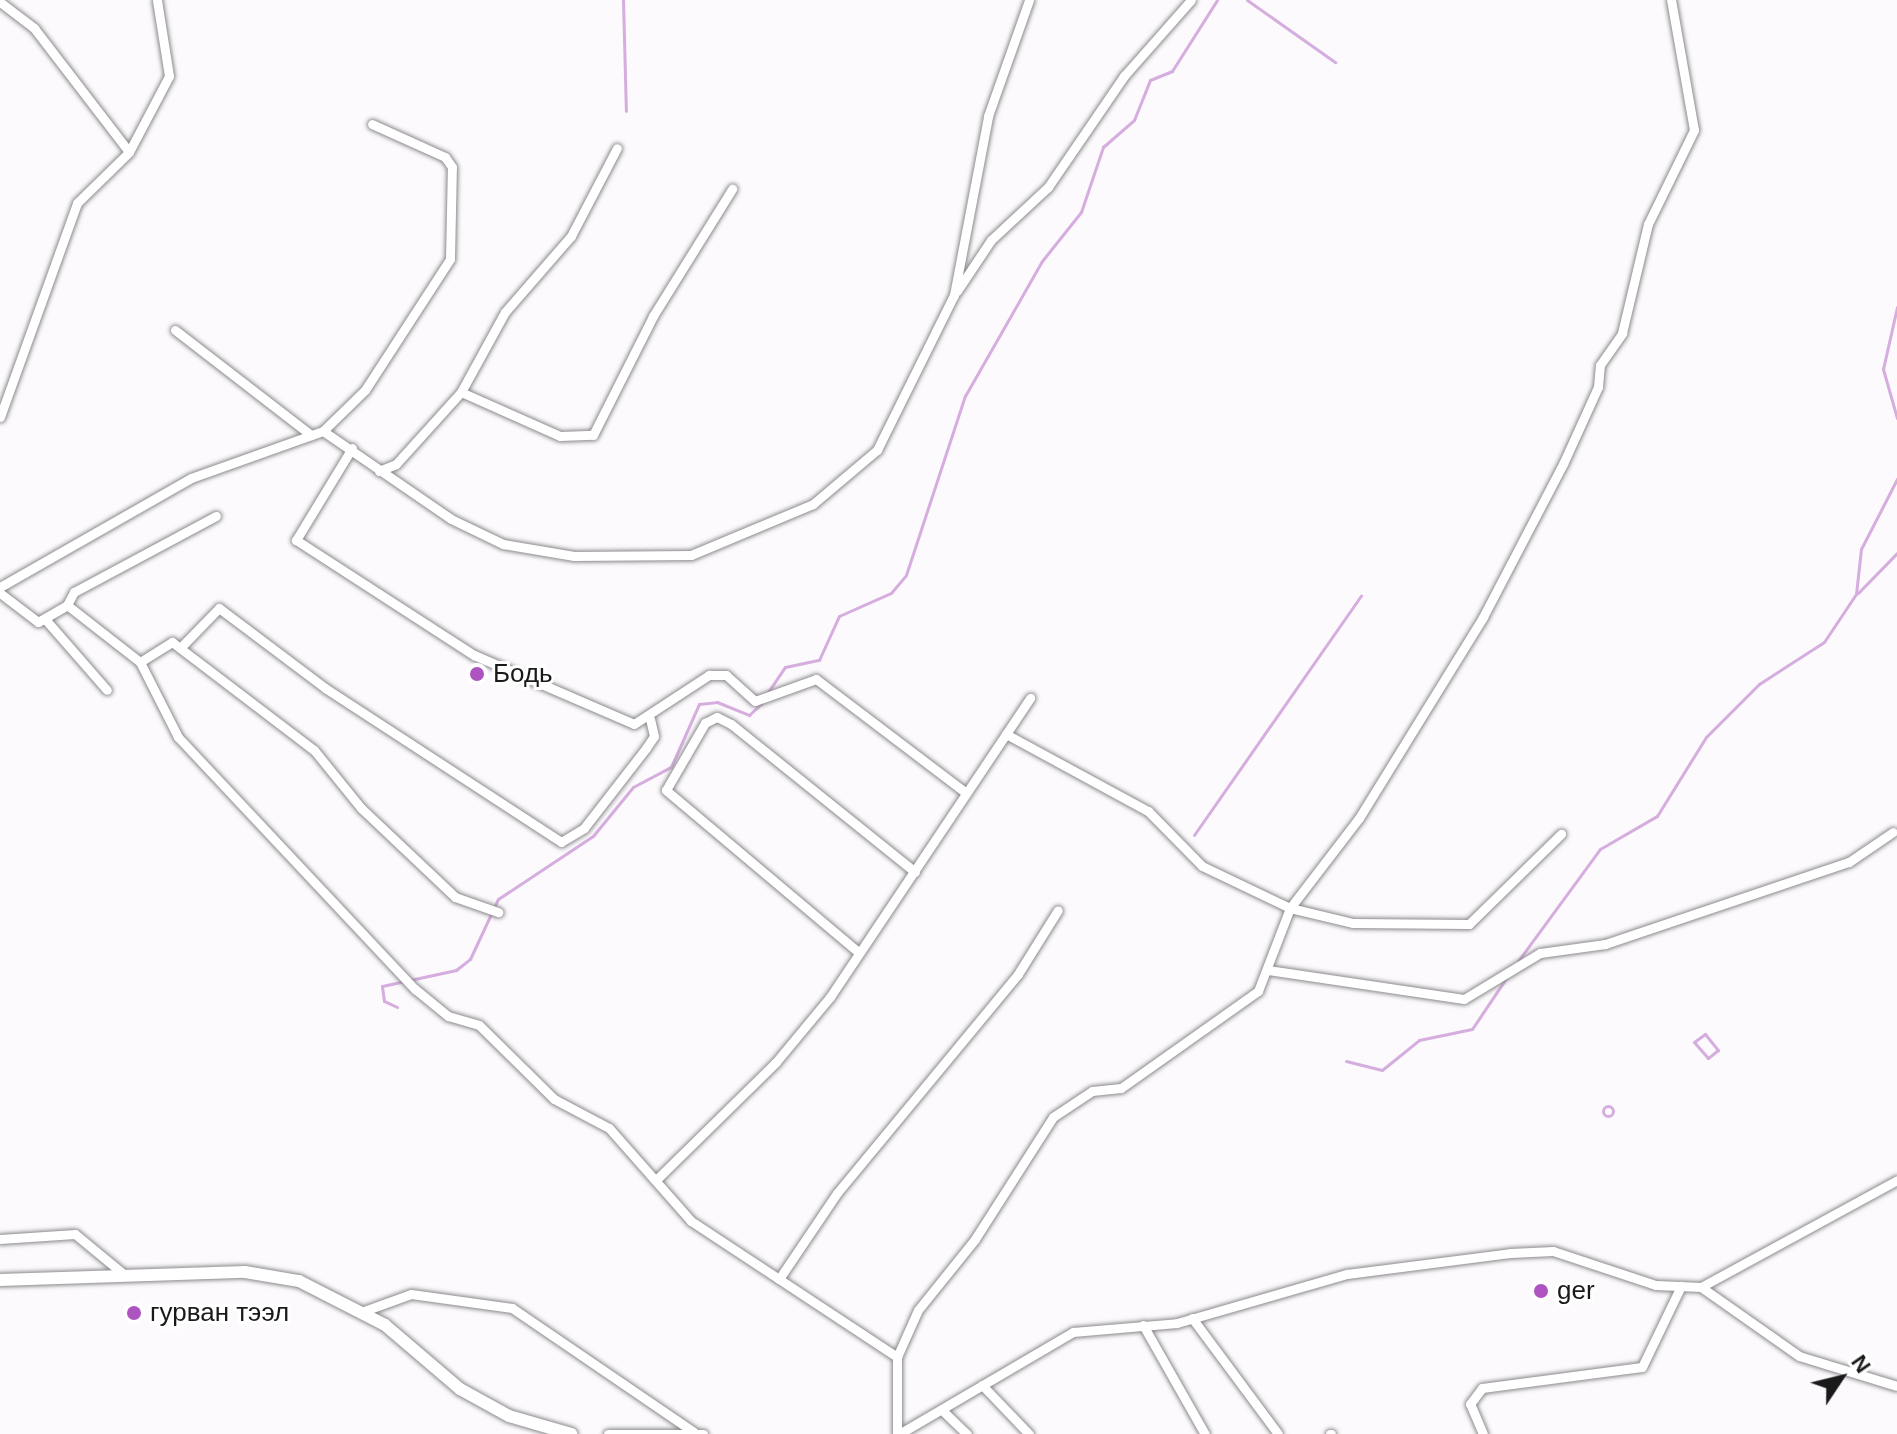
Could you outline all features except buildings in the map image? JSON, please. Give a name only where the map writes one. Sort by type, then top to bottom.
[{"type":"main road","points":[[0,1280],[245,1272],[299,1281],[364,1311],[460,1389],[509,1416],[571,1434]]},
{"type":"street","points":[[0,417],[77,203],[129,152],[169,76],[157,0]]},
{"type":"street","points":[[954,295],[988,116],[1029,0]]},
{"type":"street","points":[[323,431],[352,448],[379,471],[503,544],[574,556],[691,555],[813,504],[848,481],[877,450],[954,295],[991,240],[1048,187],[1124,76],[1191,0]]},
{"type":"street","points":[[1671,0],[1694,130],[1648,224],[1622,333],[1600,365],[1598,387],[1569,451],[1483,617],[1359,818],[1290,908],[1258,991],[1141,1076],[1121,1088],[1092,1091],[1053,1117],[975,1239],[918,1310],[897,1357],[898,1434],[944,1412],[982,1385],[1073,1332],[1192,1318],[1347,1274],[1510,1253],[1553,1251],[1656,1285],[1701,1287],[1897,1180]]},
{"type":"street","points":[[0,2],[34,28],[129,152]]},
{"type":"street","points":[[216,516],[74,592],[67,605],[38,622],[0,590],[191,478],[323,431],[365,390],[450,259],[452,167],[445,157],[372,124]]},
{"type":"street","points":[[379,471],[396,464],[461,392],[505,312],[571,236],[617,148]]},
{"type":"street","points":[[461,392],[560,436],[593,435],[653,316],[732,189]]},
{"type":"street","points":[[175,330],[311,435]]},
{"type":"street","points":[[352,448],[296,540],[474,655],[634,724],[650,719],[709,675],[726,675],[755,701],[816,679],[966,793]]},
{"type":"street","points":[[67,605],[140,662],[178,737],[320,894],[415,989],[448,1016],[479,1025],[525,1077],[609,1128],[657,1179],[657,1190],[691,1221],[897,1357]]},
{"type":"street","points":[[180,648],[219,608],[325,688],[561,842],[584,828],[646,748],[654,736],[650,719]]},
{"type":"street","points":[[45,619],[107,690]]},
{"type":"street","points":[[140,662],[172,642],[314,750],[361,808],[446,889],[477,910],[498,912]]},
{"type":"street","points":[[657,1179],[776,1062],[915,872],[1030,698]]},
{"type":"street","points":[[857,951],[666,790],[705,723],[717,717],[731,724],[915,872]]},
{"type":"street","points":[[1006,734],[1148,811],[1202,866],[1290,908],[1353,923],[1469,924],[1561,834]]},
{"type":"street","points":[[1268,970],[1464,999],[1540,953],[1605,944],[1849,862],[1893,832]]},
{"type":"street","points":[[779,1279],[837,1193],[1018,974],[1058,910]]},
{"type":"street","points":[[0,1239],[75,1234],[126,1276]]},
{"type":"street","points":[[1483,1434],[1470,1404],[1482,1388],[1642,1367],[1681,1286]]},
{"type":"street","points":[[1701,1287],[1799,1356],[1897,1386]]},
{"type":"street","points":[[364,1311],[411,1294],[512,1308],[698,1433]]},
{"type":"street","points":[[1192,1318],[1278,1434]]},
{"type":"street","points":[[1143,1325],[1205,1434]]},
{"type":"street","points":[[982,1385],[1029,1434]]},
{"type":"street","points":[[944,1412],[967,1434]]},
{"type":"street","points":[[608,1434],[698,1433]]},
{"type":"waterway","points":[[623,0],[626,111]]},
{"type":"waterway","points":[[766,695],[785,667],[819,660],[839,616],[891,593],[906,575],[965,396],[1042,261],[1081,212],[1103,147],[1134,120],[1150,80],[1172,71],[1217,0]]},
{"type":"waterway","points":[[1247,0],[1335,62]]},
{"type":"waterway","points":[[1897,307],[1883,369],[1897,418]]},
{"type":"waterway","points":[[1518,961],[1600,849],[1657,816],[1706,737],[1759,684],[1824,642],[1856,594],[1861,549],[1897,479]]},
{"type":"waterway","points":[[1858,593],[1897,553]]},
{"type":"waterway","points":[[1194,835],[1361,596]]},
{"type":"waterway","points":[[397,1007],[384,1001],[382,986],[456,970],[470,959],[498,899],[593,836],[633,787],[671,767],[699,704],[717,702],[749,715],[763,702]]},
{"type":"waterway","points":[[1346,1061],[1382,1070],[1419,1040],[1472,1029],[1507,977]]},
{"type":"waterway","points":[[1705,1034],[1718,1050],[1708,1058],[1694,1042],[1705,1034]]},
{"type":"waterway","points":[[1608,1106],[1613,1111],[1608,1116],[1603,1111],[1608,1106]]},
{"type":"place","name":"Бодь","points":[[477,674]]},
{"type":"place","name":"ger","points":[[1541,1291]]},
{"type":"place","name":"гурван тээл","points":[[134,1313]]}]
